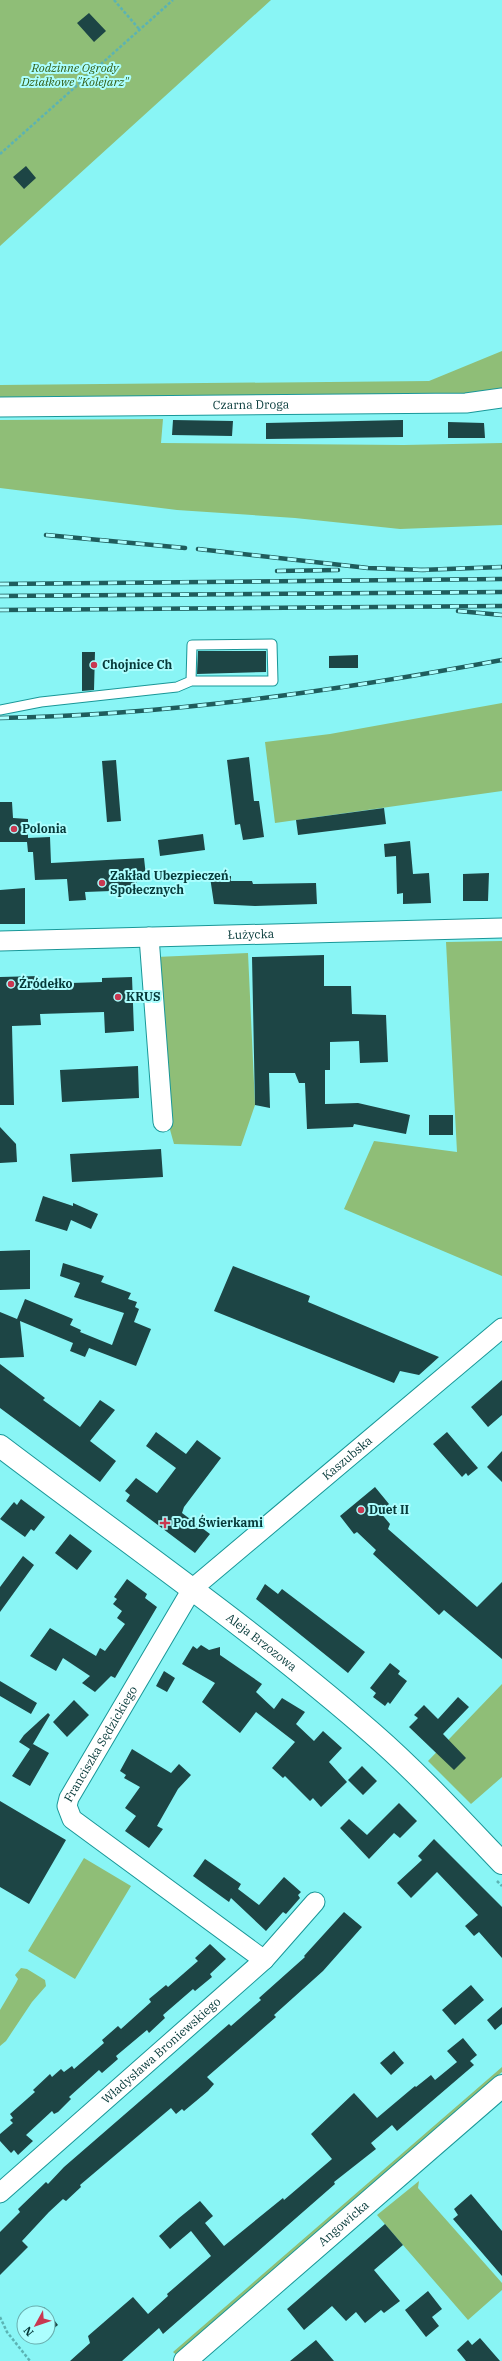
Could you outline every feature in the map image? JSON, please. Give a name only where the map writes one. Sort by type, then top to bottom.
[{"type":"street","name":"Czarna Droga","points":[[0,407],[466,403],[502,398]]},
{"type":"street","name":"Łużycka","points":[[0,941],[502,928]]},
{"type":"street","points":[[149,937],[163,1122]]},
{"type":"street","name":"Kaszubska","points":[[192,1589],[502,1328]]},
{"type":"street","name":"Aleja Brzozowa","points":[[0,1446],[192,1589],[373,1733],[427,1785],[502,1863]]},
{"type":"street","name":"Franciszka Sędzickiego","points":[[192,1589],[69,1798],[68,1813],[83,1828],[264,1960]]},
{"type":"street","name":"Władysława Broniewskiego","points":[[4,2181],[264,1960],[315,1902]]},
{"type":"street","name":"Angowicka","points":[[185,2361],[502,2086]]},
{"type":"lane","points":[[0,710],[41,702],[177,687],[190,681],[273,681],[272,644],[192,645],[190,681]]},
{"type":"path","points":[[114,0],[140,30]]},
{"type":"path","points":[[0,154],[173,0]]},
{"type":"path","points":[[0,2317],[7,2332],[30,2361]]},
{"type":"green space","name":"Rodzinne Ogrody Działkowe \"Kolejarz\"","points":[[0,0],[271,0],[0,246]]},
{"type":"green space","points":[[502,351],[502,389],[478,394],[0,397],[0,385],[429,381]]},
{"type":"green space","points":[[163,419],[161,443],[404,445],[502,443],[502,525],[400,529],[295,518],[177,510],[0,488],[0,420]]},
{"type":"green space","points":[[502,703],[502,791],[275,823],[265,742],[330,734]]},
{"type":"green space","points":[[502,941],[502,1276],[344,1209],[374,1141],[457,1152],[446,942]]},
{"type":"green space","points":[[248,953],[255,1105],[241,1146],[174,1144],[169,1126],[156,957]]},
{"type":"green space","points":[[502,1684],[502,1777],[471,1804],[428,1761]]},
{"type":"green space","points":[[84,1858],[131,1886],[75,1979],[28,1951]]},
{"type":"green space","points":[[21,1968],[27,1969],[45,1980],[46,1986],[32,2002],[6,2041],[0,2046],[0,2010],[18,1979],[15,1975]]},
{"type":"green space","points":[[502,2067],[502,2072],[180,2358],[173,2352]]},
{"type":"green space","points":[[419,2181],[418,2188],[502,2283],[502,2290],[468,2320],[377,2215]]},
{"type":"building","points":[[89,13],[106,31],[94,42],[77,23]]},
{"type":"building","points":[[26,166],[36,178],[24,189],[13,177]]},
{"type":"building","points":[[173,420],[233,421],[232,436],[172,435]]},
{"type":"building","points":[[403,420],[403,437],[266,439],[266,423]]},
{"type":"building","points":[[448,422],[484,423],[485,438],[448,438]]},
{"type":"building","points":[[198,651],[266,651],[266,672],[197,674]]},
{"type":"building","name":"Chojnice Ch","points":[[82,652],[95,652],[94,690],[82,691]]},
{"type":"building","points":[[358,655],[358,668],[329,668],[329,656]]},
{"type":"building","points":[[249,757],[254,801],[259,801],[264,837],[243,840],[240,824],[235,825],[227,760]]},
{"type":"building","points":[[116,760],[121,821],[107,822],[102,761]]},
{"type":"building","points":[[0,802],[12,802],[13,818],[28,819],[28,838],[50,837],[51,863],[144,858],[146,876],[136,876],[137,890],[85,892],[86,900],[69,901],[67,879],[35,880],[33,852],[28,852],[27,842],[0,842]]},
{"type":"building","points":[[384,808],[386,824],[298,835],[296,820]]},
{"type":"building","points":[[203,834],[205,850],[160,856],[158,840]]},
{"type":"building","points":[[410,841],[413,874],[429,873],[431,903],[403,904],[403,893],[397,894],[396,856],[385,857],[384,844]]},
{"type":"building","points":[[489,873],[488,901],[463,901],[463,874]]},
{"type":"building","points":[[231,876],[231,881],[252,881],[253,884],[316,883],[317,904],[255,906],[214,904],[210,877]]},
{"type":"building","points":[[25,888],[25,924],[0,924],[0,890]]},
{"type":"building","points":[[324,955],[324,986],[351,986],[352,1014],[386,1015],[388,1062],[360,1063],[359,1041],[330,1042],[330,1070],[325,1070],[325,1104],[358,1103],[410,1115],[406,1134],[354,1124],[353,1127],[307,1129],[305,1083],[299,1083],[295,1073],[269,1073],[270,1108],[255,1105],[252,957]]},
{"type":"building","points":[[39,976],[40,984],[102,982],[102,978],[132,977],[134,1031],[105,1033],[104,1012],[40,1014],[41,1025],[12,1026],[14,1105],[0,1105],[0,977]]},
{"type":"building","points":[[138,1066],[139,1098],[62,1102],[60,1070]]},
{"type":"building","points":[[429,1115],[453,1115],[453,1135],[429,1135]]},
{"type":"building","points":[[0,1127],[16,1144],[17,1162],[0,1163]]},
{"type":"building","points":[[161,1149],[163,1177],[72,1182],[70,1154]]},
{"type":"building","points":[[43,1196],[73,1206],[73,1203],[98,1214],[91,1229],[71,1220],[67,1231],[35,1221]]},
{"type":"building","points":[[30,1250],[30,1289],[0,1290],[0,1251]]},
{"type":"building","points":[[63,1263],[104,1276],[101,1282],[131,1293],[128,1299],[137,1302],[135,1307],[139,1309],[134,1322],[151,1329],[136,1366],[89,1348],[85,1357],[70,1351],[73,1343],[20,1321],[24,1357],[0,1358],[0,1312],[17,1319],[25,1299],[73,1319],[70,1325],[81,1330],[80,1332],[112,1345],[124,1313],[74,1297],[80,1283],[60,1276]]},
{"type":"building","points":[[233,1266],[310,1296],[308,1302],[439,1357],[419,1375],[400,1371],[394,1383],[214,1311]]},
{"type":"building","points":[[0,1364],[45,1398],[43,1400],[80,1427],[100,1400],[115,1410],[90,1441],[116,1461],[100,1482],[0,1408]]},
{"type":"building","points":[[502,1380],[502,1415],[488,1427],[471,1407]]},
{"type":"building","points":[[156,1432],[186,1454],[197,1440],[221,1458],[184,1507],[182,1513],[210,1534],[195,1553],[126,1501],[130,1495],[125,1491],[136,1478],[157,1493],[176,1468],[146,1446]]},
{"type":"building","points":[[447,1432],[478,1468],[468,1476],[466,1473],[462,1477],[433,1444]]},
{"type":"building","points":[[502,1451],[502,1482],[487,1467]]},
{"type":"building","points":[[375,1487],[389,1504],[380,1512],[390,1524],[388,1529],[477,1607],[502,1582],[502,1659],[444,1610],[439,1615],[373,1554],[376,1550],[357,1532],[354,1534],[340,1516]]},
{"type":"building","points":[[21,1499],[45,1517],[34,1531],[31,1529],[25,1537],[0,1519],[14,1502],[17,1505]]},
{"type":"building","points":[[70,1534],[92,1551],[77,1570],[55,1553]]},
{"type":"building","points":[[23,1556],[34,1565],[0,1612],[0,1587]]},
{"type":"building","points":[[127,1579],[147,1594],[145,1598],[157,1607],[115,1678],[111,1676],[95,1692],[82,1683],[90,1676],[63,1658],[56,1671],[30,1656],[50,1628],[96,1656],[100,1648],[105,1651],[125,1624],[117,1618],[122,1611],[113,1604],[117,1599],[114,1597]]},
{"type":"building","points":[[265,1584],[278,1594],[282,1589],[365,1652],[348,1673],[256,1599]]},
{"type":"building","points":[[201,1645],[209,1650],[220,1647],[220,1655],[262,1684],[256,1692],[274,1709],[282,1698],[305,1712],[296,1724],[314,1741],[323,1731],[342,1748],[329,1762],[347,1782],[321,1807],[313,1798],[310,1801],[285,1776],[283,1778],[272,1768],[295,1742],[256,1712],[240,1733],[202,1702],[215,1683],[182,1664],[193,1646],[197,1649]]},
{"type":"building","points":[[390,1663],[400,1671],[398,1674],[407,1681],[390,1704],[388,1702],[385,1706],[373,1697],[376,1693],[370,1688]]},
{"type":"building","points":[[164,1671],[175,1678],[167,1692],[156,1686]]},
{"type":"building","points":[[0,1681],[37,1703],[31,1714],[0,1696]]},
{"type":"building","points":[[458,1697],[469,1707],[443,1734],[466,1758],[454,1770],[409,1727],[418,1718],[414,1715],[424,1705],[438,1719]]},
{"type":"building","points":[[74,1700],[89,1715],[67,1737],[53,1722]]},
{"type":"building","points":[[48,1713],[50,1715],[30,1749],[19,1742],[24,1735]]},
{"type":"building","points":[[33,1744],[49,1753],[30,1786],[12,1776]]},
{"type":"building","points":[[132,1749],[171,1773],[179,1764],[191,1775],[178,1789],[157,1826],[163,1829],[149,1848],[125,1831],[136,1816],[125,1808],[140,1787],[124,1778],[126,1775],[120,1771]]},
{"type":"building","points":[[362,1766],[377,1781],[363,1795],[348,1780]]},
{"type":"building","points":[[0,1801],[66,1840],[29,1904],[0,1887]]},
{"type":"building","points":[[399,1803],[417,1821],[400,1838],[394,1833],[369,1859],[340,1828],[349,1819],[367,1835]]},
{"type":"building","points":[[434,1839],[502,1907],[502,1958],[479,1932],[474,1936],[465,1926],[478,1915],[437,1872],[411,1898],[397,1883],[422,1860],[418,1856]]},
{"type":"building","points":[[205,1859],[241,1884],[238,1889],[259,1905],[284,1877],[301,1892],[298,1895],[300,1898],[286,1914],[283,1912],[266,1931],[231,1898],[229,1902],[193,1876]]},
{"type":"building","points":[[344,1912],[362,1927],[323,1971],[274,2015],[276,2017],[207,2077],[214,2084],[208,2091],[184,2111],[182,2109],[176,2114],[171,2108],[80,2185],[81,2187],[66,2201],[63,2199],[49,2212],[22,2241],[28,2247],[0,2275],[0,2232],[20,2212],[18,2209],[46,2182],[48,2184],[64,2167],[229,2024],[231,2026],[261,2000],[259,1998],[305,1957],[304,1956]]},
{"type":"building","points":[[210,1944],[226,1959],[210,1974],[212,1977],[195,1991],[193,1989],[163,2015],[165,2018],[149,2033],[147,2030],[116,2056],[118,2059],[102,2073],[99,2070],[69,2097],[71,2099],[58,2112],[54,2114],[52,2111],[26,2135],[33,2141],[18,2155],[14,2150],[11,2153],[0,2141],[0,2134],[13,2123],[10,2120],[13,2118],[10,2114],[35,2092],[33,2090],[50,2074],[52,2077],[61,2069],[64,2072],[72,2066],[74,2069],[104,2043],[102,2040],[118,2026],[121,2029],[151,2002],[149,1999],[166,1985],[168,1987],[198,1961],[195,1958]]},
{"type":"building","points":[[471,1985],[484,2000],[455,2025],[442,2010]]},
{"type":"building","points":[[502,2007],[502,2024],[495,2030],[487,2020]]},
{"type":"building","points":[[463,2038],[477,2055],[470,2061],[474,2065],[397,2131],[392,2125],[371,2143],[376,2149],[334,2182],[335,2184],[163,2334],[159,2328],[122,2361],[70,2361],[90,2343],[88,2336],[133,2297],[148,2314],[168,2296],[167,2294],[211,2256],[191,2231],[170,2249],[159,2236],[179,2218],[200,2201],[213,2216],[205,2223],[224,2246],[283,2198],[284,2200],[332,2159],[311,2134],[354,2093],[377,2118],[415,2086],[416,2087],[431,2075],[435,2080],[457,2062],[447,2051]]},
{"type":"building","points":[[394,2051],[404,2063],[391,2075],[380,2063]]},
{"type":"building","points":[[471,2194],[502,2231],[502,2276],[453,2219],[458,2215],[454,2209]]},
{"type":"building","points":[[385,2224],[403,2245],[374,2270],[400,2301],[384,2313],[381,2310],[365,2323],[356,2312],[346,2321],[332,2306],[304,2330],[287,2309]]},
{"type":"building","points":[[428,2291],[442,2309],[432,2317],[439,2326],[426,2337],[405,2310]]},
{"type":"building","points":[[480,2338],[500,2361],[466,2361],[457,2350],[468,2340],[472,2345]]},
{"type":"building","points":[[316,2340],[334,2361],[290,2361]]},
{"type":"railway","points":[[46,535],[185,548]]},
{"type":"railway","points":[[198,549],[368,568],[425,570]]},
{"type":"railway","points":[[420,570],[502,567]]},
{"type":"railway","points":[[277,571],[338,570]]},
{"type":"railway","points":[[0,584],[502,579]]},
{"type":"railway","points":[[0,596],[502,592]]},
{"type":"railway","points":[[0,610],[502,606]]},
{"type":"railway","points":[[458,611],[502,615]]},
{"type":"railway","points":[[0,718],[126,712],[252,700],[377,682],[502,660]]},
{"type":"place","name":"Chojnice Ch","points":[[94,665]]},
{"type":"place","name":"Polonia","points":[[14,829]]},
{"type":"place","name":"Zakład Ubezpieczeń Społecznych","points":[[102,883]]},
{"type":"place","name":"Źródełko","points":[[11,984]]},
{"type":"place","name":"KRUS","points":[[118,997]]},
{"type":"place","name":"Duet II","points":[[361,1510]]},
{"type":"place","name":"Pod Świerkami","points":[[165,1523]]}]
